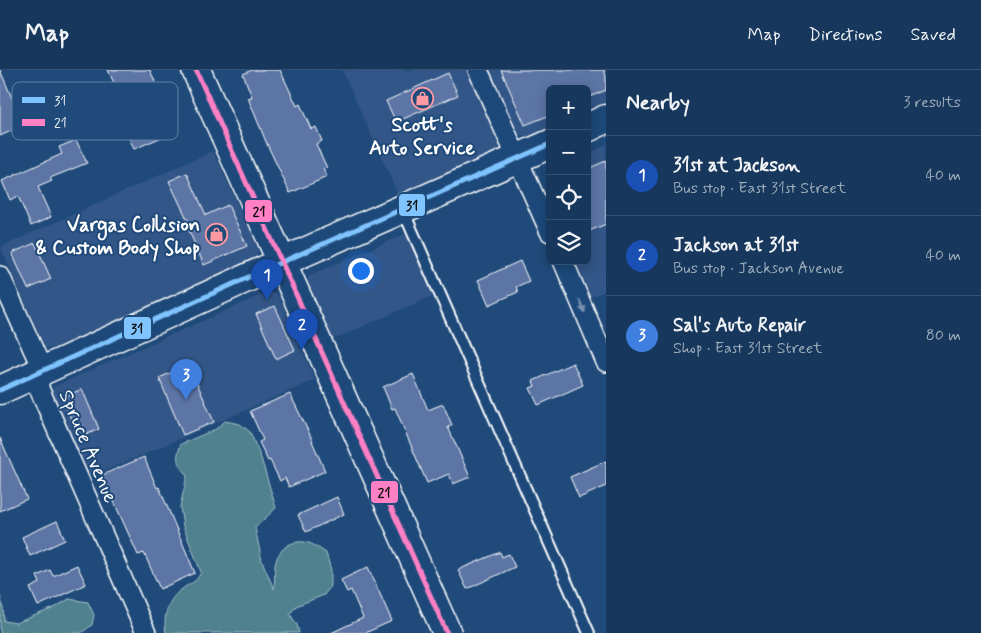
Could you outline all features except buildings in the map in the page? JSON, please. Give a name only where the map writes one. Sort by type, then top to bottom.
[{"type":"main road","points":[[196,70],[447,633]]},
{"type":"main road","points":[[591,126],[606,120]]},
{"type":"main road","points":[[0,390],[282,262],[546,146]]},
{"type":"street","points":[[478,70],[546,223]]},
{"type":"street","points":[[565,265],[606,362]]},
{"type":"street","name":"Spruce Avenue","points":[[0,276],[43,372],[38,386],[146,633]]},
{"type":"lane","points":[[402,209],[589,633]]},
{"type":"shaded area","points":[[342,70],[469,70],[500,140],[500,147],[496,152],[398,195]]},
{"type":"shaded area","points":[[489,70],[606,70],[606,103],[591,109],[591,85],[546,85],[546,130],[527,137],[520,136]]},
{"type":"shaded area","points":[[606,145],[606,291],[591,297],[577,265],[591,265],[591,152]]},
{"type":"shaded area","points":[[213,151],[258,249],[257,256],[252,261],[54,348],[46,348],[42,344],[1,247]]},
{"type":"shaded area","points":[[417,229],[446,290],[332,340],[308,288],[307,281],[310,275]]},
{"type":"shaded area","points":[[268,292],[275,293],[279,298],[315,380],[89,478],[54,401],[52,392],[55,386]]},
{"type":"green space","points":[[225,421],[240,424],[250,432],[261,458],[276,508],[255,528],[262,561],[274,589],[276,560],[286,546],[303,542],[311,544],[326,553],[331,570],[331,586],[324,595],[296,606],[290,614],[297,625],[299,633],[166,633],[165,621],[169,604],[176,594],[195,581],[201,572],[183,526],[180,507],[187,476],[178,461],[179,449],[181,444],[216,429]]},
{"type":"green space","points":[[0,595],[4,621],[16,623],[54,608],[69,599],[88,602],[94,615],[92,625],[81,633],[0,633]]},
{"type":"transit line","name":"21","points":[[196,70],[447,633]]},
{"type":"transit line","name":"31","points":[[0,390],[282,262],[546,146]]},
{"type":"place","name":"Scott's Auto Service","points":[[422,98]]},
{"type":"place","name":"Vargas Collision & Custom Body Shop","points":[[216,235]]},
{"type":"place","name":"31st at Jackson","points":[[267,300]]},
{"type":"place","name":"Jackson at 31st","points":[[302,350]]},
{"type":"place","name":"Sal's Auto Repair","points":[[186,400]]}]
